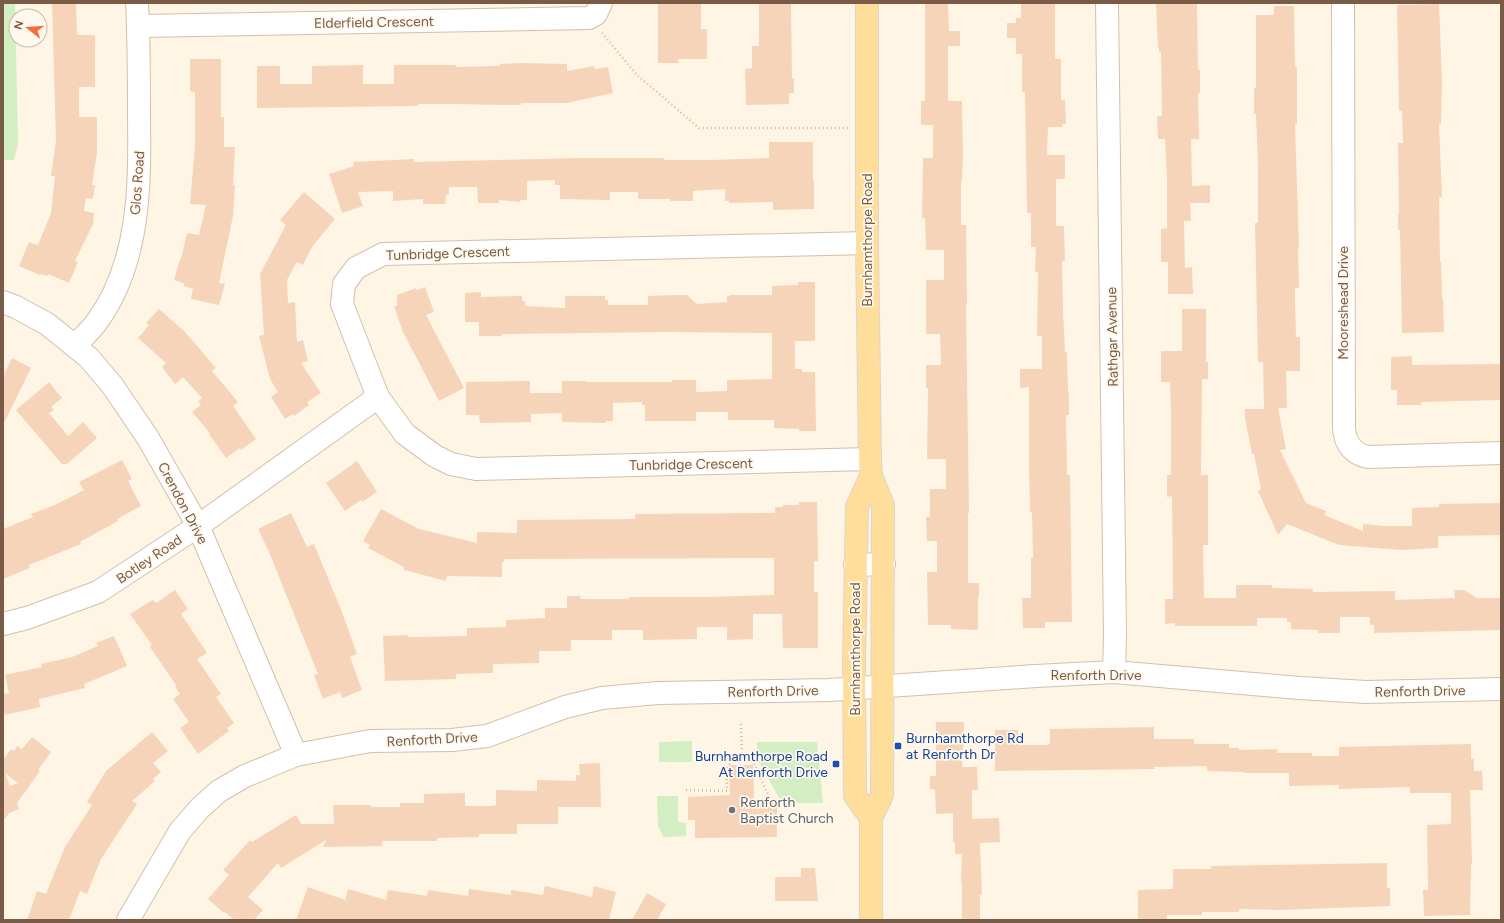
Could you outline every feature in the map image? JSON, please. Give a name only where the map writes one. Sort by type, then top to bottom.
[{"type":"main road","name":"Burnhamthorpe Road","points":[[867,3],[867,243],[870,468],[883,505],[884,564],[882,795],[871,818],[871,920]]},
{"type":"main road","name":"Burnhamthorpe Road","points":[[870,468],[857,507],[854,688],[855,796],[871,818]]},
{"type":"street","name":"Glos Road","points":[[75,346],[96,324],[107,306],[117,285],[132,240],[140,166],[138,3]]},
{"type":"street","name":"Rathgar Avenue","points":[[1107,3],[1116,636],[1114,672]]},
{"type":"street","name":"Mooreshead Drive","points":[[1343,3],[1345,438],[1350,448],[1368,457],[1501,453]]},
{"type":"street","name":"Elderfield Crescent","points":[[138,26],[595,10]]},
{"type":"street","name":"Tunbridge Crescent","points":[[867,243],[383,254],[356,268],[344,284],[342,304],[378,397],[405,434],[435,456],[451,464],[476,469],[870,468]]},
{"type":"street","name":"Crendon Drive","points":[[3,302],[16,307],[47,324],[89,358],[112,385],[148,438],[198,526],[296,755]]},
{"type":"street","name":"Botley Road","points":[[3,624],[27,618],[98,592],[198,526],[378,397]]},
{"type":"street","points":[[855,565],[884,564]]},
{"type":"street","name":"Renforth Drive","points":[[136,917],[180,831],[200,808],[219,791],[244,776],[296,755],[370,742],[452,740],[487,736],[565,707],[602,698],[658,693],[829,690],[1114,672],[1300,688],[1366,692],[1501,689]]},
{"type":"path","points":[[595,10],[637,75],[699,128],[868,128]]},
{"type":"path","points":[[741,724],[742,755]]},
{"type":"path","points":[[686,790],[727,791],[726,768],[734,758],[742,755],[752,759],[769,797]]},
{"type":"green space","points":[[3,3],[15,3],[15,8],[8,8],[8,48],[16,48],[18,144],[14,160],[3,160]]},
{"type":"green space","points":[[692,741],[692,762],[659,762],[659,742]]},
{"type":"green space","points":[[757,742],[817,742],[823,803],[782,803],[758,760]]},
{"type":"green space","points":[[657,796],[678,796],[678,822],[686,823],[686,836],[663,837],[658,825]]},
{"type":"building","points":[[52,3],[76,3],[77,35],[95,35],[95,87],[79,87],[79,117],[97,117],[97,153],[92,185],[95,185],[93,199],[86,198],[84,211],[94,213],[93,224],[75,261],[78,262],[69,283],[48,274],[47,276],[40,275],[19,266],[29,242],[38,245],[51,213],[55,176],[51,176],[56,141]]},
{"type":"building","points":[[658,3],[701,3],[701,29],[707,29],[707,59],[678,59],[679,63],[658,63]]},
{"type":"building","points":[[759,3],[791,3],[792,79],[794,78],[794,93],[789,93],[789,104],[746,105],[745,69],[752,68],[752,46],[759,46]]},
{"type":"building","points":[[925,3],[948,3],[949,31],[960,31],[960,46],[948,46],[948,101],[962,101],[963,157],[961,181],[961,225],[966,225],[969,513],[968,583],[979,583],[978,630],[951,629],[951,625],[928,625],[927,572],[937,572],[937,541],[927,541],[926,517],[930,517],[930,489],[946,489],[946,459],[927,459],[928,388],[926,388],[926,365],[941,365],[940,334],[926,334],[926,280],[944,280],[944,250],[926,250],[925,218],[922,218],[923,158],[933,158],[933,125],[921,125],[921,101],[925,101]]},
{"type":"building","points":[[1021,3],[1055,3],[1055,59],[1061,59],[1061,100],[1065,100],[1066,124],[1063,124],[1062,127],[1048,127],[1047,155],[1065,155],[1065,179],[1056,179],[1056,226],[1064,226],[1065,261],[1062,261],[1063,311],[1069,393],[1069,415],[1066,415],[1067,475],[1070,475],[1072,622],[1045,622],[1045,628],[1023,628],[1022,598],[1031,598],[1031,558],[1033,558],[1032,512],[1030,512],[1029,387],[1020,388],[1020,369],[1042,369],[1042,336],[1037,336],[1038,272],[1035,272],[1036,247],[1031,247],[1031,213],[1027,213],[1025,92],[1022,92],[1022,54],[1016,54],[1016,38],[1007,38],[1007,23],[1016,23],[1016,18],[1021,18]]},
{"type":"building","points":[[1156,3],[1197,3],[1198,70],[1200,70],[1200,93],[1198,93],[1199,139],[1191,139],[1192,186],[1210,185],[1210,203],[1190,203],[1191,221],[1184,221],[1185,268],[1192,267],[1193,294],[1168,294],[1168,262],[1161,262],[1161,229],[1167,228],[1167,177],[1165,139],[1158,139],[1157,116],[1162,116],[1161,52],[1159,52],[1158,48]]},
{"type":"building","points":[[1439,4],[1442,80],[1441,124],[1439,124],[1442,197],[1439,197],[1440,262],[1444,332],[1402,333],[1400,230],[1398,230],[1398,143],[1403,143],[1402,111],[1399,111],[1397,5]]},
{"type":"building","points":[[1274,6],[1294,6],[1295,67],[1297,67],[1297,124],[1295,124],[1299,288],[1295,288],[1295,303],[1296,337],[1300,337],[1300,371],[1286,371],[1287,408],[1278,408],[1286,449],[1280,450],[1306,503],[1326,511],[1324,515],[1363,531],[1363,524],[1412,526],[1412,508],[1439,507],[1439,504],[1501,503],[1501,535],[1438,536],[1438,548],[1401,550],[1339,545],[1287,524],[1278,535],[1258,491],[1261,489],[1245,418],[1245,409],[1264,409],[1263,362],[1258,362],[1255,223],[1258,223],[1258,166],[1256,114],[1254,114],[1254,88],[1256,88],[1256,15],[1274,15]]},
{"type":"building","points":[[190,59],[221,59],[221,117],[224,117],[224,147],[235,147],[233,216],[219,283],[225,284],[219,305],[191,299],[193,289],[184,286],[184,283],[174,280],[187,233],[199,235],[206,205],[190,204],[195,145],[195,92],[190,91]]},
{"type":"building","points":[[500,64],[567,64],[567,71],[594,66],[595,69],[608,67],[613,93],[567,103],[521,103],[521,105],[418,104],[418,106],[257,108],[257,66],[280,66],[280,84],[312,84],[312,66],[363,65],[363,84],[394,84],[394,65],[456,65],[456,67],[500,66]]},
{"type":"building","points":[[769,142],[813,142],[814,209],[773,210],[773,202],[729,203],[729,201],[725,201],[725,189],[693,191],[693,201],[638,199],[638,192],[610,192],[610,200],[560,199],[560,185],[555,185],[555,180],[527,181],[527,200],[520,200],[520,202],[499,200],[499,203],[478,203],[477,187],[449,187],[449,195],[446,195],[445,204],[423,204],[423,199],[393,201],[393,191],[358,192],[363,206],[342,213],[329,174],[354,166],[353,162],[414,159],[414,162],[582,158],[664,158],[664,160],[710,160],[769,158]]},
{"type":"building","points":[[304,192],[335,219],[312,247],[303,265],[297,262],[287,280],[288,303],[295,302],[297,342],[303,340],[308,361],[301,363],[321,393],[307,402],[309,405],[294,416],[293,414],[285,419],[271,397],[278,392],[270,379],[259,336],[264,335],[260,274],[286,225],[280,220]]},
{"type":"building","points":[[798,282],[815,282],[815,341],[795,341],[795,369],[802,369],[802,372],[815,372],[816,431],[799,431],[799,429],[774,428],[774,420],[728,420],[728,412],[696,412],[696,421],[645,421],[645,405],[642,405],[642,402],[613,403],[613,421],[606,421],[606,423],[562,422],[562,413],[531,414],[531,422],[480,423],[479,415],[466,415],[466,382],[530,381],[530,393],[562,393],[562,381],[672,382],[672,380],[696,380],[696,392],[727,391],[727,380],[772,379],[772,333],[667,332],[502,334],[502,336],[479,336],[479,322],[465,322],[465,293],[481,292],[481,297],[522,296],[522,301],[525,301],[525,306],[565,308],[565,296],[605,296],[605,300],[608,300],[608,305],[648,305],[648,296],[687,295],[697,304],[727,302],[727,296],[730,295],[772,295],[772,286],[798,285]]},
{"type":"building","points":[[425,287],[434,312],[426,315],[464,388],[439,401],[403,332],[394,306],[397,306],[397,295],[416,288],[417,290]]},
{"type":"building","points":[[159,309],[185,332],[216,368],[212,371],[238,402],[233,406],[256,439],[241,450],[240,448],[226,458],[209,434],[210,433],[192,412],[201,405],[198,401],[202,398],[183,377],[175,384],[162,367],[166,363],[138,338],[149,325],[146,323]]},
{"type":"building","points":[[1182,309],[1206,309],[1206,362],[1208,362],[1208,379],[1202,379],[1201,475],[1208,475],[1208,545],[1203,545],[1204,598],[1236,598],[1236,585],[1272,585],[1272,588],[1313,589],[1313,592],[1395,591],[1395,600],[1455,598],[1454,590],[1464,590],[1477,598],[1501,598],[1501,630],[1374,633],[1374,625],[1370,625],[1370,617],[1340,617],[1340,633],[1318,633],[1318,630],[1291,629],[1291,622],[1287,622],[1287,618],[1257,618],[1257,626],[1175,626],[1175,623],[1165,624],[1165,599],[1173,599],[1172,496],[1167,497],[1167,475],[1171,475],[1171,413],[1170,382],[1161,382],[1161,351],[1182,351]]},
{"type":"building","points":[[1412,356],[1412,365],[1501,364],[1501,400],[1421,402],[1421,405],[1397,405],[1397,390],[1391,390],[1391,357]]},
{"type":"building","points":[[12,358],[31,368],[3,425],[3,376]]},
{"type":"building","points":[[49,382],[62,398],[51,407],[54,410],[49,413],[68,436],[83,422],[97,438],[67,464],[62,464],[16,410]]},
{"type":"building","points":[[122,460],[132,479],[128,481],[141,506],[117,519],[118,521],[80,542],[81,544],[29,565],[30,568],[3,579],[3,529],[33,517],[31,514],[55,505],[84,490],[79,482]]},
{"type":"building","points":[[357,461],[377,492],[362,502],[361,500],[345,511],[326,483]]},
{"type":"building","points":[[799,502],[817,502],[818,561],[814,561],[814,592],[818,592],[818,648],[783,648],[782,614],[753,614],[753,639],[727,640],[727,627],[697,627],[697,639],[643,640],[643,630],[612,630],[612,640],[571,640],[571,651],[539,651],[539,663],[493,664],[493,673],[456,674],[456,679],[385,681],[383,636],[467,636],[467,628],[506,627],[506,620],[545,618],[545,608],[567,608],[567,596],[580,596],[581,599],[629,599],[629,597],[774,595],[774,558],[504,559],[504,562],[502,562],[502,577],[447,576],[446,581],[404,570],[404,567],[368,548],[370,545],[363,541],[381,509],[419,529],[477,543],[477,532],[517,533],[517,520],[635,519],[635,514],[775,513],[775,507],[783,507],[783,505],[799,505]]},
{"type":"building","points":[[291,513],[307,547],[314,544],[342,612],[357,654],[350,657],[362,690],[342,698],[340,692],[323,699],[314,675],[318,674],[269,552],[258,529]]},
{"type":"building","points":[[175,590],[188,609],[181,614],[207,653],[197,659],[221,694],[216,697],[234,723],[227,728],[229,731],[198,754],[180,728],[189,722],[173,699],[180,694],[175,686],[176,685],[150,647],[152,645],[130,614],[153,600],[156,603]]},
{"type":"building","points":[[114,636],[127,666],[84,684],[85,688],[39,699],[40,707],[5,715],[3,707],[3,694],[9,693],[5,675],[42,667],[41,664],[72,657],[98,646],[96,643]]},
{"type":"building","points":[[936,722],[964,722],[962,767],[977,767],[978,790],[972,790],[972,819],[999,818],[1000,842],[980,843],[982,895],[980,895],[980,920],[962,920],[962,854],[955,854],[955,842],[953,842],[953,813],[936,814],[935,790],[930,789],[930,776],[936,776]]},
{"type":"building","points":[[1154,727],[1154,739],[1194,739],[1194,744],[1229,744],[1229,748],[1239,748],[1239,750],[1277,749],[1277,753],[1312,753],[1312,756],[1339,756],[1339,747],[1471,744],[1471,759],[1474,759],[1474,771],[1482,771],[1483,790],[1470,790],[1472,864],[1470,915],[1424,916],[1423,890],[1428,890],[1427,825],[1451,824],[1451,793],[1410,793],[1410,787],[1339,789],[1339,785],[1289,786],[1289,773],[1207,771],[1207,766],[1154,767],[1155,769],[995,771],[995,730],[1018,730],[1018,745],[1046,745],[1050,744],[1050,729]]},
{"type":"building","points":[[152,732],[168,751],[153,763],[161,772],[153,779],[155,781],[132,801],[137,804],[101,859],[87,894],[80,891],[69,920],[27,920],[37,891],[46,894],[65,847],[92,805],[87,802],[106,771]]},
{"type":"building","points":[[32,737],[51,752],[38,770],[40,771],[17,803],[19,809],[9,813],[3,821],[3,760],[11,749],[14,751],[17,746],[22,749]],"holes":[[[5,773],[18,783],[10,786]]]},
{"type":"building","points":[[600,763],[601,807],[558,807],[558,824],[517,824],[517,834],[479,834],[479,837],[437,838],[437,841],[382,841],[382,846],[323,847],[326,840],[281,868],[278,863],[248,897],[263,910],[254,920],[234,920],[208,899],[229,875],[223,870],[250,840],[252,842],[296,815],[301,824],[334,824],[333,805],[400,807],[400,803],[424,803],[424,794],[465,793],[465,806],[493,806],[496,805],[496,790],[537,791],[537,780],[576,781],[576,775],[580,775],[579,764]]},
{"type":"building","name":"Renforth Baptist Church","points":[[729,765],[753,765],[754,799],[777,799],[777,837],[695,838],[695,820],[688,820],[688,797],[730,795]]},
{"type":"building","points":[[1387,863],[1387,888],[1390,888],[1390,906],[1279,910],[1239,909],[1239,912],[1202,912],[1202,915],[1167,915],[1167,920],[1138,920],[1138,890],[1173,889],[1173,869],[1211,869],[1211,866]]},
{"type":"building","points":[[801,868],[815,868],[818,901],[775,901],[775,877],[801,877]]},
{"type":"building","points":[[545,886],[592,897],[594,886],[616,892],[609,920],[296,920],[308,887],[345,900],[348,889],[386,900],[388,890],[427,896],[428,890],[468,896],[469,889],[511,895],[511,890],[543,895]]},
{"type":"building","points":[[647,893],[666,904],[657,920],[632,920]]},
{"type":"place","name":"Burnhamthorpe Rd at Renforth Dr","points":[[898,746]]},
{"type":"place","name":"Burnhamthorpe Road At Renforth Drive","points":[[836,764]]},
{"type":"place","name":"Renforth Baptist Church","points":[[732,810]]}]
